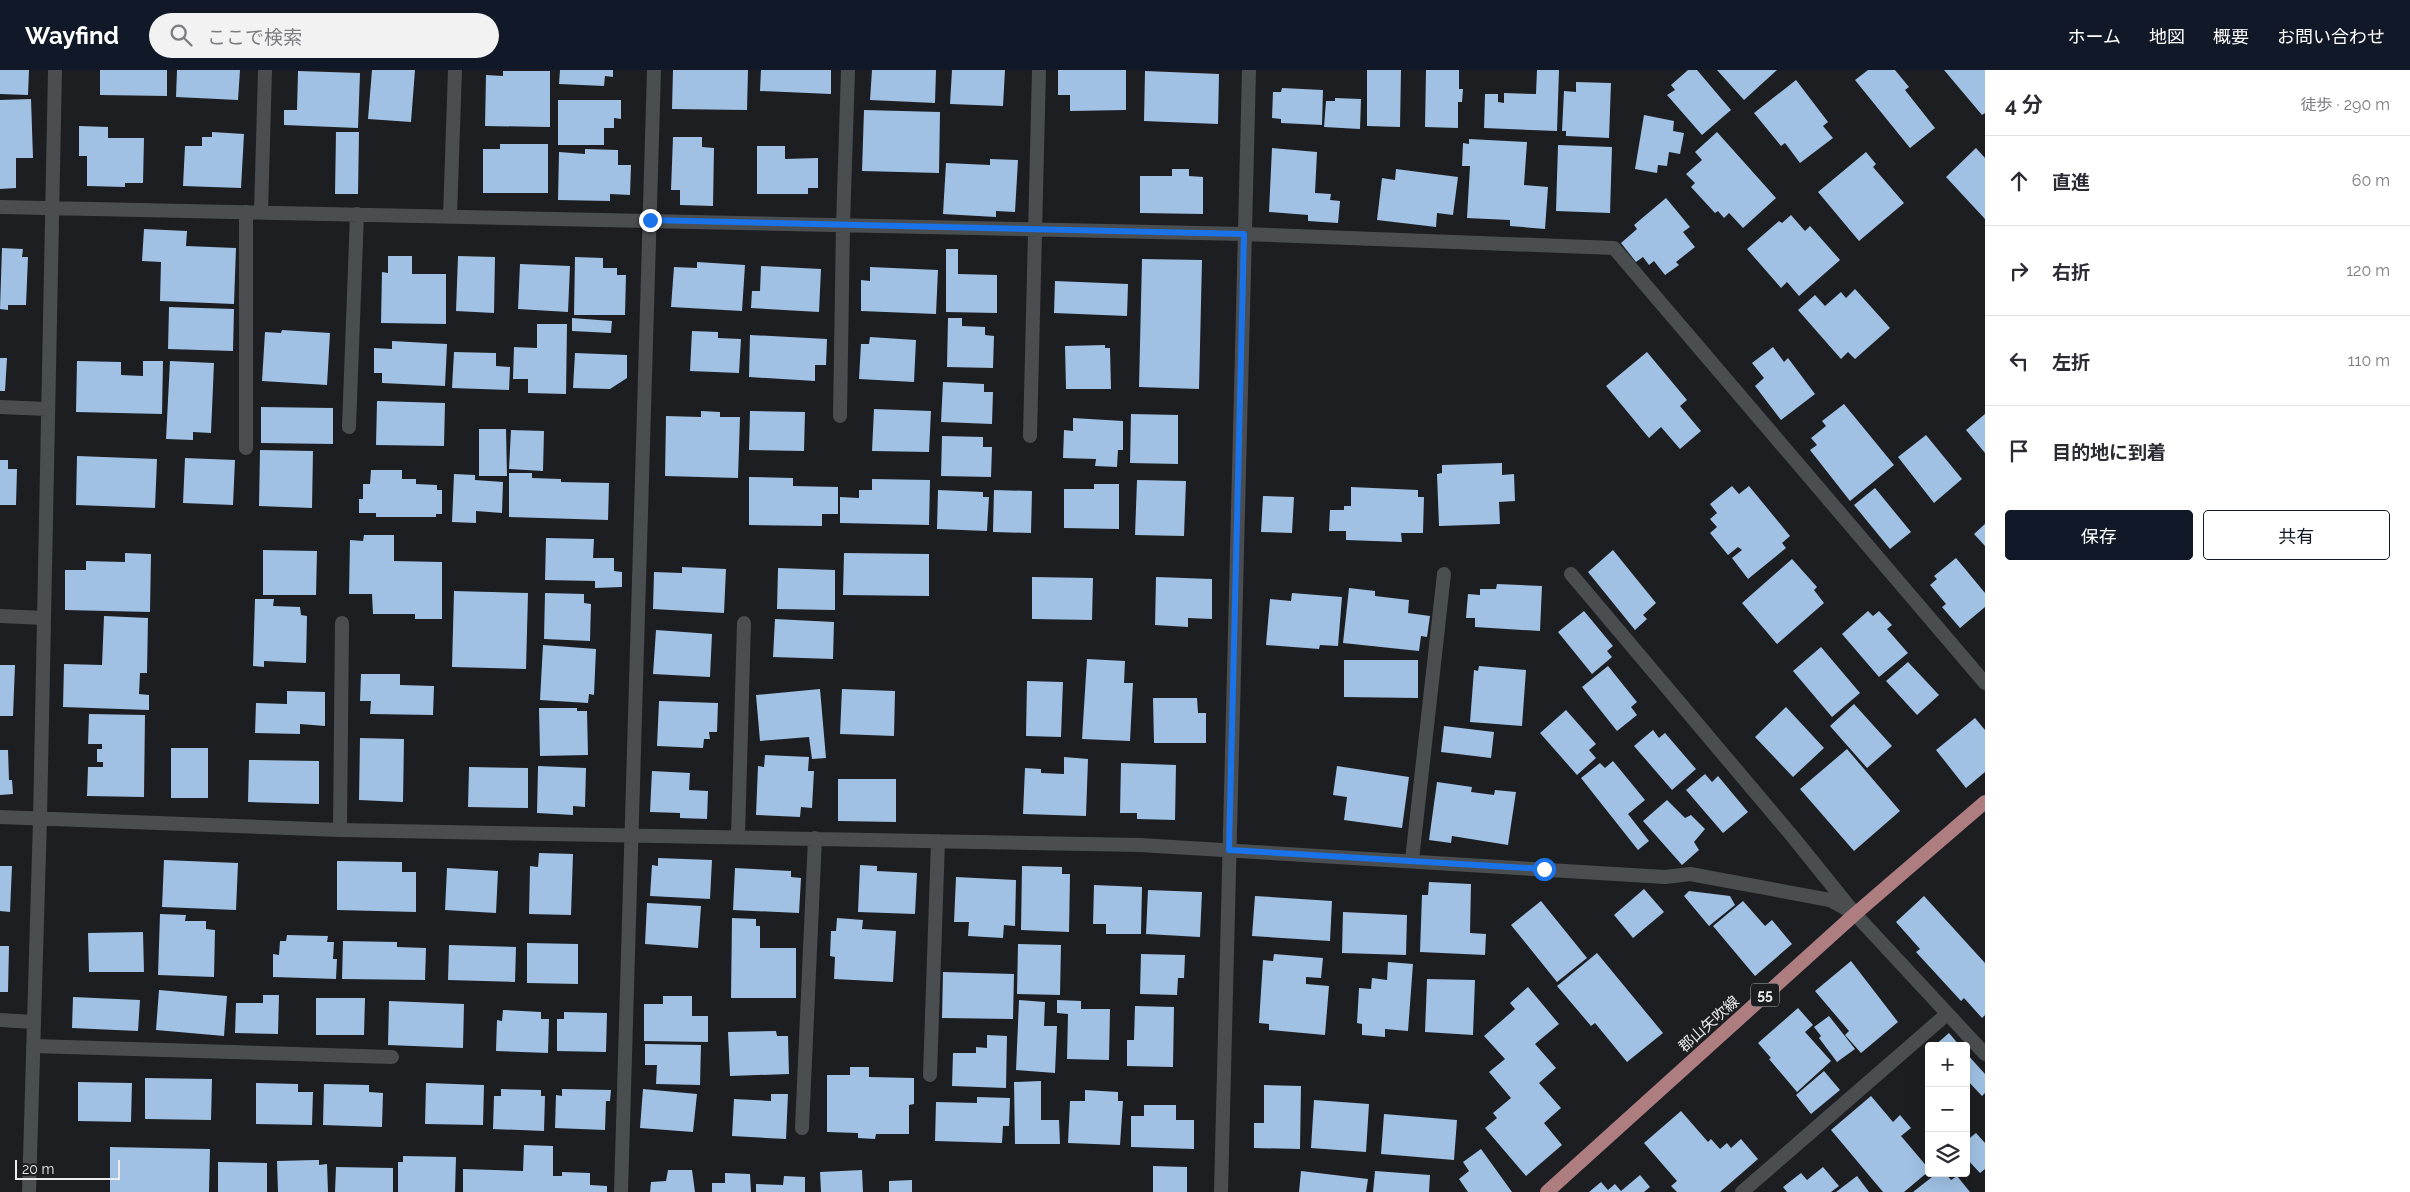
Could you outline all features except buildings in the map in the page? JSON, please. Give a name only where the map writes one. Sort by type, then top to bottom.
[{"type":"main road","name":"郡山矢吹線","points":[[1547,1192],[1855,914],[1985,802]]},
{"type":"street","points":[[28,1192],[40,818],[55,70]]},
{"type":"street","points":[[261,212],[264,70]]},
{"type":"street","points":[[450,216],[455,70]]},
{"type":"street","points":[[621,1192],[654,70]]},
{"type":"street","points":[[840,416],[848,70]]},
{"type":"street","points":[[1030,436],[1039,70]]},
{"type":"street","points":[[1221,1192],[1249,70]]},
{"type":"street","points":[[0,207],[1244,234],[1614,248],[1985,683]]},
{"type":"street","points":[[246,212],[246,448]]},
{"type":"street","points":[[349,426],[357,214]]},
{"type":"street","points":[[0,407],[47,409]]},
{"type":"street","points":[[1412,860],[1444,574]]},
{"type":"street","points":[[1571,574],[1793,837],[1855,914],[1985,1054]]},
{"type":"street","points":[[0,616],[44,618]]},
{"type":"street","points":[[340,830],[342,623]]},
{"type":"street","points":[[738,836],[744,623]]},
{"type":"street","points":[[0,817],[340,830],[1140,845],[1412,860],[1665,877],[1690,874],[1830,900],[1855,914]]},
{"type":"street","points":[[802,1128],[815,838]]},
{"type":"street","points":[[930,1075],[938,841]]},
{"type":"street","points":[[1742,1192],[1947,1014]]},
{"type":"street","points":[[0,1020],[34,1022]]},
{"type":"street","points":[[33,1046],[392,1057]]},
{"type":"route","points":[[650,220],[1244,234],[1229,850],[1544,869]]}]
